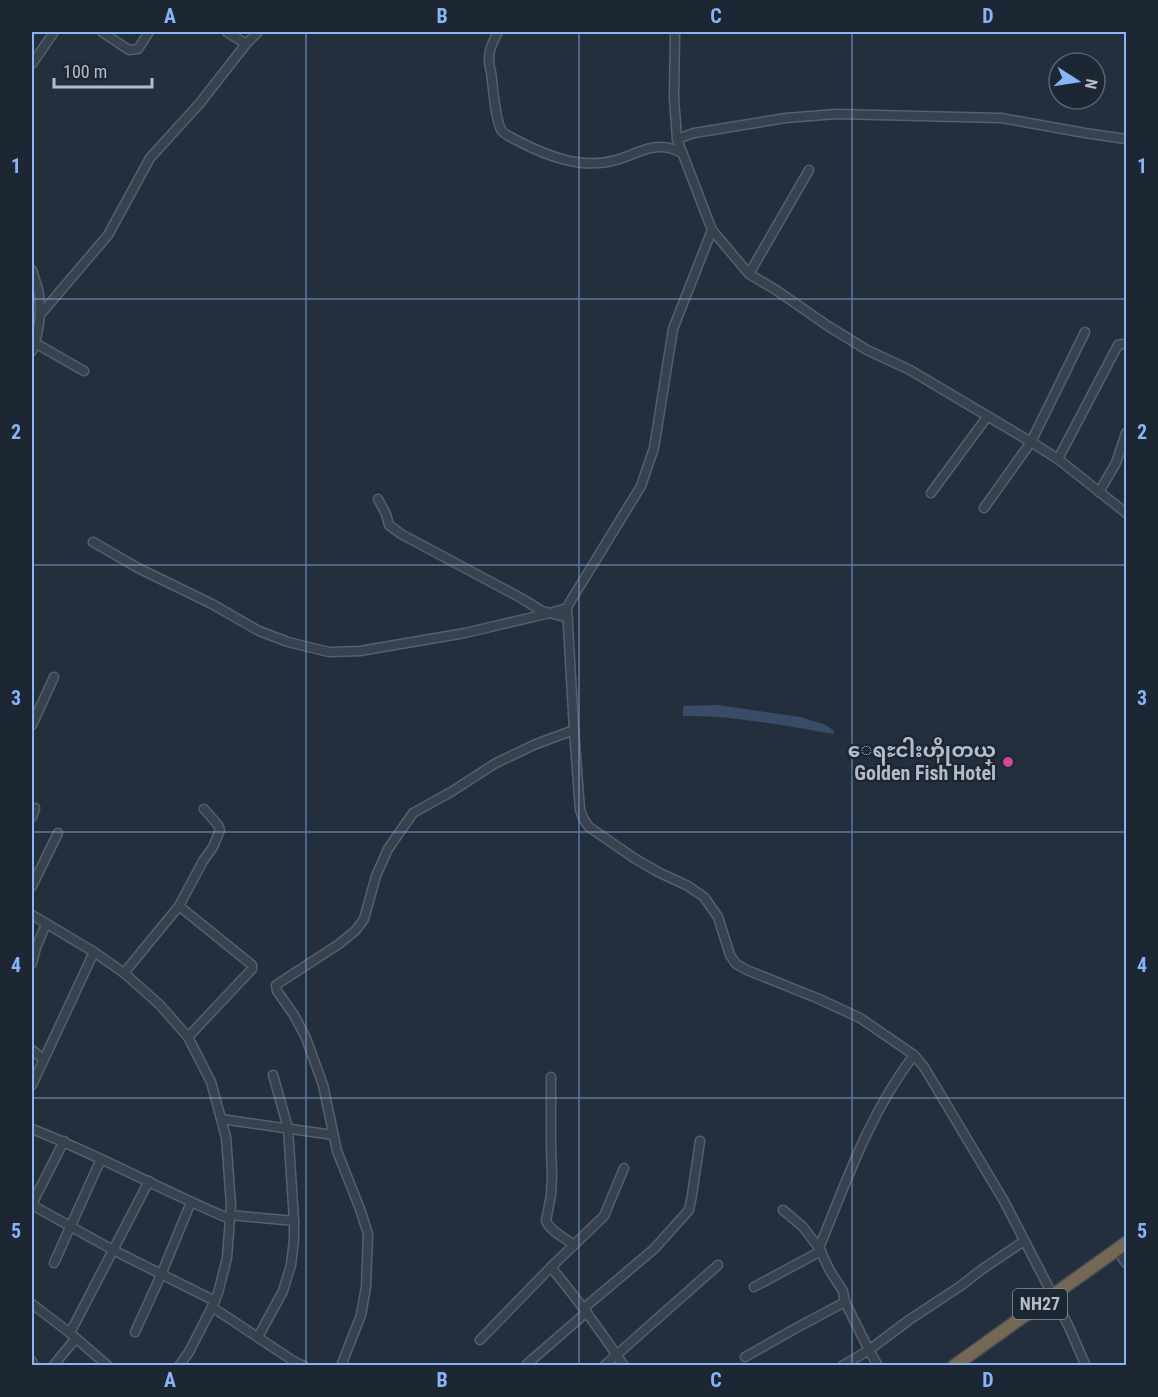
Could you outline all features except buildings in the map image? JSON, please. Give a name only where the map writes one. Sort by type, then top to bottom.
[{"type":"highway","name":"NH27","points":[[954,1365],[1121,1247]]},
{"type":"street","points":[[32,64],[54,32]]},
{"type":"street","points":[[102,32],[132,51],[138,49],[148,32]]},
{"type":"street","points":[[227,32],[246,44]]},
{"type":"street","points":[[40,315],[108,235],[150,158],[200,103],[258,32]]},
{"type":"street","points":[[498,32],[488,53],[488,64],[498,123],[503,133],[531,148],[567,161],[594,164],[616,160],[657,147],[667,147],[682,153]]},
{"type":"street","points":[[675,32],[674,98],[677,138],[712,230],[749,274],[867,350],[910,370],[1058,459],[1126,513]]},
{"type":"street","points":[[677,138],[786,117],[836,114],[1001,118],[1126,139]]},
{"type":"street","points":[[749,274],[809,170]]},
{"type":"street","points":[[712,230],[673,329],[654,448],[647,471],[641,486],[567,608],[580,810],[589,827],[634,858],[688,886],[704,897],[718,917],[730,955],[736,964],[860,1018],[914,1055],[924,1067],[999,1192],[1068,1325],[1084,1364]]},
{"type":"street","points":[[32,270],[38,289],[40,315],[33,347],[84,371]]},
{"type":"street","points":[[984,508],[1031,442],[1085,332]]},
{"type":"street","points":[[1058,459],[1118,345],[1126,345]]},
{"type":"street","points":[[931,493],[987,417]]},
{"type":"street","points":[[1099,492],[1116,463],[1126,433]]},
{"type":"street","points":[[378,499],[389,525],[401,534],[542,611],[568,618]]},
{"type":"street","points":[[93,542],[259,631],[288,642],[329,652],[360,651],[465,633],[567,608]]},
{"type":"street","points":[[32,725],[54,677]]},
{"type":"street","points":[[341,1365],[361,1315],[366,1287],[368,1234],[337,1151],[323,1085],[306,1038],[294,1015],[277,991],[276,985],[339,944],[356,930],[363,919],[387,849],[413,813],[496,763],[536,744],[574,730]]},
{"type":"street","points":[[124,973],[179,906],[213,847],[220,830],[204,809]]},
{"type":"street","points":[[32,886],[58,833]]},
{"type":"street","points":[[179,906],[252,965],[252,969],[188,1037]]},
{"type":"street","points":[[32,915],[124,973],[160,1005],[188,1037],[211,1082],[226,1137],[231,1205],[227,1258],[213,1304],[189,1352],[179,1365]]},
{"type":"street","points":[[32,963],[46,924]]},
{"type":"street","points":[[32,1085],[94,952]]},
{"type":"street","points":[[32,1050],[43,1059]]},
{"type":"street","points":[[754,1287],[820,1249],[866,1135],[900,1073],[914,1055]]},
{"type":"street","points":[[258,1337],[283,1291],[291,1265],[294,1221],[288,1128],[273,1075]]},
{"type":"street","points":[[551,1077],[552,1176],[546,1221],[550,1228],[574,1245]]},
{"type":"street","points":[[221,1119],[333,1135]]},
{"type":"street","points":[[32,1129],[191,1202],[230,1217],[294,1221]]},
{"type":"street","points":[[527,1364],[654,1250],[688,1210],[700,1141]]},
{"type":"street","points":[[64,1142],[32,1205],[213,1304],[295,1362],[304,1365]]},
{"type":"street","points":[[54,1263],[101,1159]]},
{"type":"street","points":[[480,1340],[604,1216],[624,1168]]},
{"type":"street","points":[[53,1365],[73,1335],[149,1181]]},
{"type":"street","points":[[135,1332],[191,1202]]},
{"type":"street","points":[[783,1210],[802,1227],[820,1249],[843,1291],[845,1302],[868,1350],[878,1365]]},
{"type":"street","points":[[842,1365],[868,1350],[1024,1241]]},
{"type":"street","points":[[1121,1247],[1126,1263]]},
{"type":"street","points":[[604,1365],[718,1265]]},
{"type":"street","points":[[551,1267],[624,1365]]},
{"type":"street","points":[[745,1357],[845,1302]]},
{"type":"street","points":[[32,1304],[108,1365]]},
{"type":"street","points":[[32,1361],[34,1365]]},
{"type":"water","points":[[717,705],[800,717],[826,725],[834,731],[834,734],[740,719],[683,716],[683,706]]},
{"type":"place","name":"ေရႊငါးဟိုုတယ္ Golden Fish Hotel","points":[[1008,762]]}]
